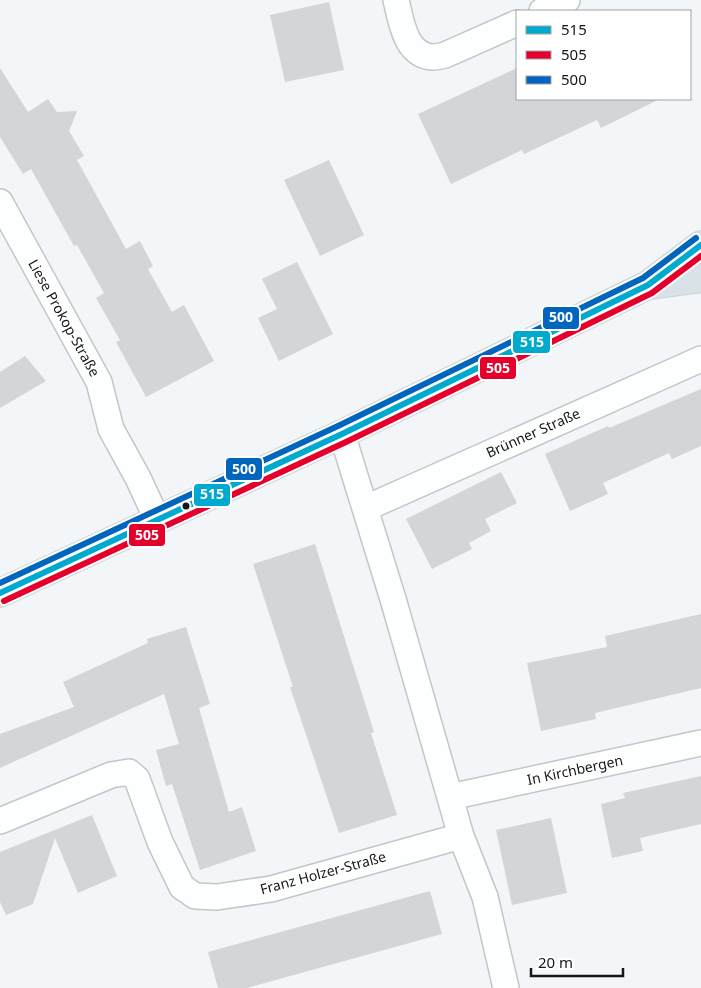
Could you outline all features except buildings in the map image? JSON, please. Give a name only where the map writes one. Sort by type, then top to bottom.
[{"type":"main road","points":[[0,593],[342,434],[648,285],[701,246]]},
{"type":"main road","points":[[648,285],[701,278]]},
{"type":"street","points":[[396,0],[401,24],[407,40],[418,52],[432,57],[445,55],[516,23]]},
{"type":"street","points":[[544,10],[567,0]]},
{"type":"street","name":"Liese Prokop-Straße","points":[[0,202],[99,382],[111,429],[138,478],[157,519]]},
{"type":"street","name":"Brünner Straße","points":[[366,508],[701,359]]},
{"type":"street","points":[[342,434],[366,508],[461,836],[485,897],[506,988]]},
{"type":"street","name":"In Kirchbergen","points":[[450,797],[701,743]]},
{"type":"street","name":"Franz Holzer-Straße","points":[[0,822],[111,775],[129,772],[137,780],[160,842],[182,886],[196,896],[217,896],[271,889],[461,836]]},
{"type":"transit line","name":"500","points":[[0,583],[338,426],[643,278],[696,238]]},
{"type":"transit line","name":"515","points":[[0,593],[342,434],[648,285],[701,245]]},
{"type":"transit line","name":"505","points":[[4,601],[346,442],[652,293],[701,256]]}]
